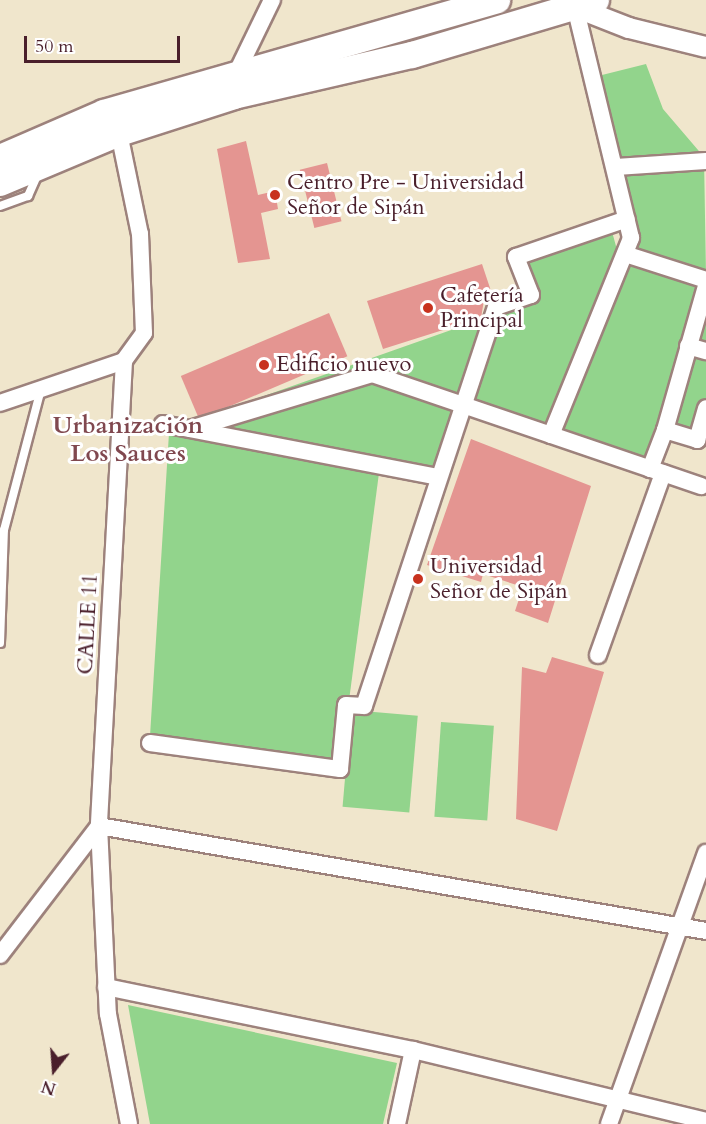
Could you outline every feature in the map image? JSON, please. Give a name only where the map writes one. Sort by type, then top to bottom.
[{"type":"main road","points":[[0,158],[104,113],[237,72],[497,0]]},
{"type":"main road","points":[[0,183],[119,133],[234,96],[412,55],[585,3]]},
{"type":"street","points":[[237,72],[272,0]]},
{"type":"street","points":[[585,3],[629,28],[706,47]]},
{"type":"street","points":[[551,435],[631,238],[585,3]]},
{"type":"street","points":[[0,403],[124,361],[144,333],[140,234],[119,133]]},
{"type":"street","points":[[616,167],[706,161]]},
{"type":"street","points":[[150,743],[340,769],[346,705],[364,706],[461,404],[496,307],[531,295],[516,257],[627,219]]},
{"type":"street","points":[[625,254],[706,280]]},
{"type":"street","points":[[598,656],[656,471],[665,430],[706,286]]},
{"type":"street","points":[[688,346],[706,351]]},
{"type":"street","name":"CALLE 11","points":[[124,361],[99,826],[106,987],[129,1124]]},
{"type":"street","points":[[190,429],[372,374],[701,486]]},
{"type":"street","points":[[665,430],[697,440],[706,408]]},
{"type":"street","points":[[163,424],[437,477]]},
{"type":"street","points":[[0,955],[99,826],[706,931]]},
{"type":"street","points":[[609,1124],[684,927],[706,853]]},
{"type":"street","points":[[106,987],[413,1050],[706,1121]]},
{"type":"street","points":[[397,1124],[413,1050]]},
{"type":"lane","points":[[0,207],[28,196],[43,165]]},
{"type":"lane","points":[[0,643],[2,530],[42,389]]},
{"type":"green space","points":[[646,64],[663,109],[704,157],[706,275],[624,251],[586,79]]},
{"type":"green space","points":[[611,228],[619,257],[706,285],[706,442],[655,427],[644,460],[458,395],[433,471],[218,429],[207,416],[539,299],[525,260]]},
{"type":"green space","points":[[169,433],[379,473],[340,769],[150,736]]},
{"type":"green space","points":[[351,710],[418,716],[409,812],[343,807]]},
{"type":"green space","points":[[441,722],[494,726],[487,820],[434,817]]},
{"type":"green space","points":[[128,1005],[397,1063],[383,1124],[150,1124]]},
{"type":"building","points":[[246,141],[258,195],[275,191],[278,209],[261,213],[270,259],[238,263],[217,149]]},
{"type":"building","points":[[327,163],[342,221],[314,228],[300,170]]},
{"type":"building","name":"Cafetería Principal","points":[[482,264],[493,297],[484,300],[481,318],[383,349],[367,301]]},
{"type":"building","name":"Edificio nuevo","points":[[329,313],[347,356],[199,419],[181,376]]},
{"type":"building","points":[[471,439],[591,486],[548,623],[515,611],[523,587],[483,574],[481,582],[427,565]]},
{"type":"building","points":[[552,657],[604,672],[557,831],[516,819],[522,667],[546,673]]},
{"type":"place","name":"Centro Pre - Universidad Señor de Sipán","points":[[275,195]]},
{"type":"place","name":"Cafetería Principal","points":[[428,308]]},
{"type":"place","name":"Edificio nuevo","points":[[264,365]]},
{"type":"place","name":"Universidad Señor de Sipán","points":[[418,579]]},
{"type":"district","name":"Urbanización Los Sauces","points":[[128,440]]}]
